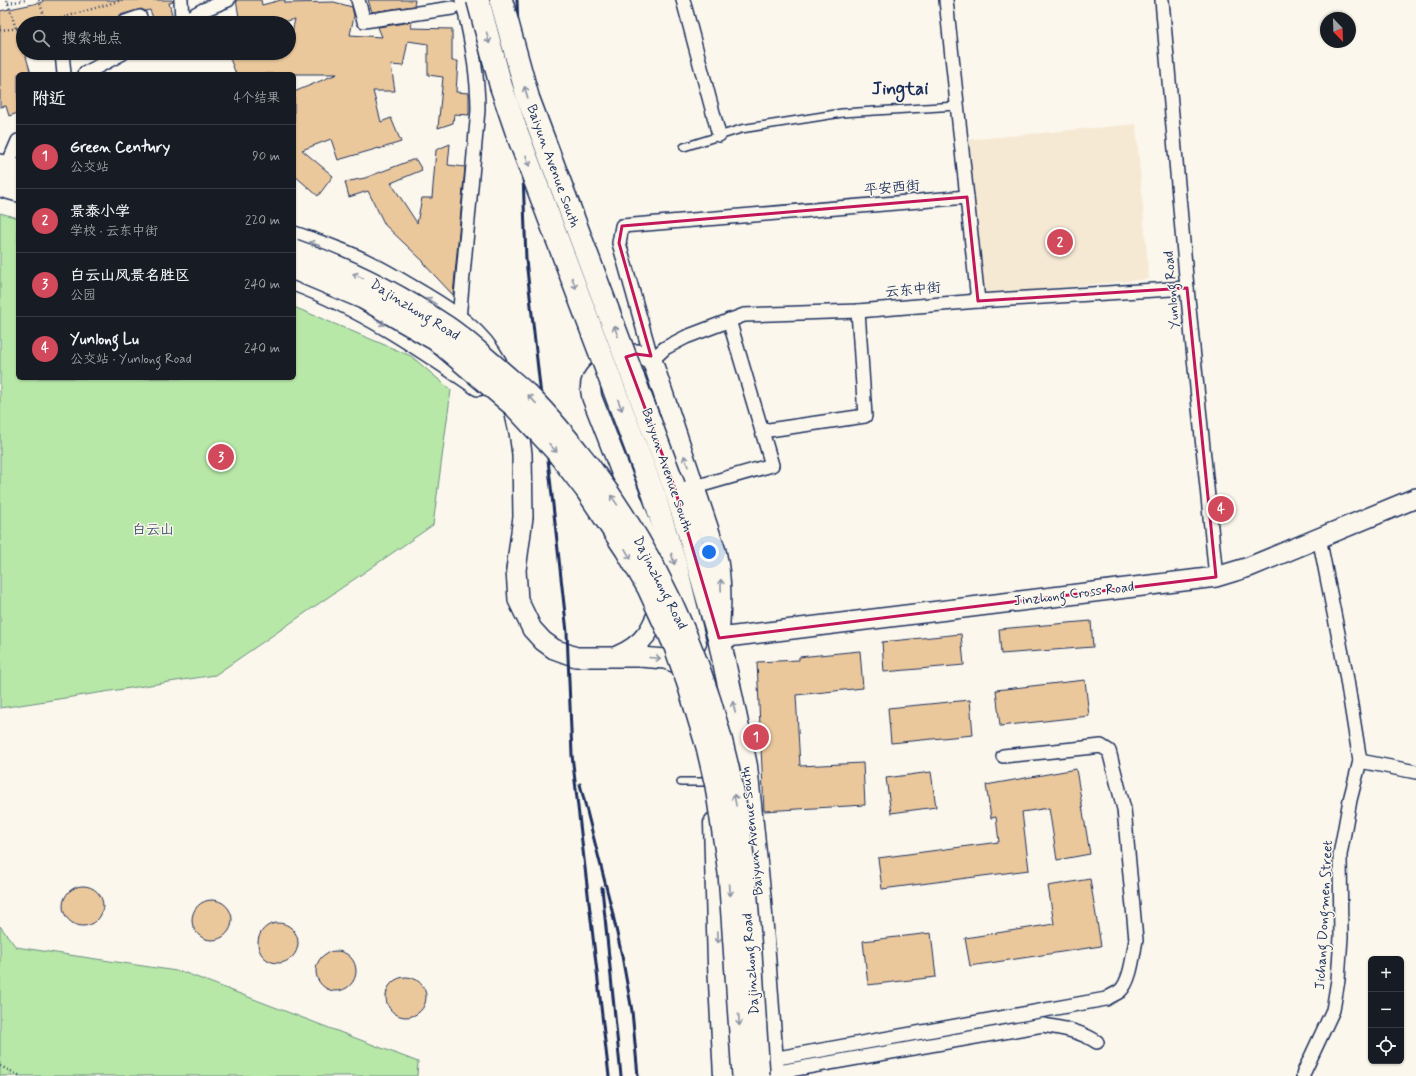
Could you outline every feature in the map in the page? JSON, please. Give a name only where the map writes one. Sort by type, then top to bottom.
[{"type":"highway","name":"Baiyun Avenue South","points":[[478,0],[501,86],[516,130],[654,495],[686,605],[704,689],[709,729],[713,782],[725,1076]]},
{"type":"highway","name":"Baiyun Avenue South","points":[[501,0],[528,98],[685,486],[698,564],[719,638],[742,745],[747,779],[758,887],[769,1071]]},
{"type":"main road","points":[[0,186],[16,190]]},
{"type":"main road","name":"Dajinzhong Road","points":[[296,251],[336,266],[371,283],[446,326],[476,350],[527,394],[563,434],[615,502],[645,550],[680,621],[695,658],[720,732],[738,815],[769,1071]]},
{"type":"main road","name":"Dajinzhong Road","points":[[296,270],[363,298],[436,340],[514,407],[555,450],[586,490],[626,550],[648,588],[675,647],[688,684],[708,747],[716,786],[729,873],[743,1076]]},
{"type":"street","points":[[181,0],[181,16]]},
{"type":"street","points":[[192,16],[228,0]]},
{"type":"street","points":[[358,0],[364,22],[457,4],[474,57],[477,76],[478,110],[459,319]]},
{"type":"street","points":[[683,0],[719,135]]},
{"type":"street","points":[[946,0],[978,301]]},
{"type":"street","name":"Yunlong Road","points":[[1162,0],[1216,577]]},
{"type":"street","points":[[63,60],[64,72]]},
{"type":"street","points":[[88,72],[110,60]]},
{"type":"street","points":[[9,164],[16,146]]},
{"type":"street","points":[[0,194],[16,201]]},
{"type":"street","name":"平安西街","points":[[652,360],[619,243],[622,226],[967,198]]},
{"type":"street","points":[[296,237],[346,255],[399,282],[459,319],[475,333],[490,350],[506,380],[520,432],[522,454],[523,517],[516,570],[518,600],[532,630],[554,649],[576,657],[640,657],[672,661],[694,675],[704,689]]},
{"type":"street","points":[[296,282],[314,288],[358,310],[416,344],[488,394],[510,416],[520,432]]},
{"type":"street","name":"云东中街","points":[[652,360],[666,348],[686,337],[744,315],[858,311],[978,301],[1188,288]]},
{"type":"street","points":[[762,431],[865,416],[858,311]]},
{"type":"street","points":[[704,689],[684,632],[592,398],[590,387],[592,378],[600,369],[614,361],[636,354],[644,355],[652,360],[685,486],[772,465],[730,320]]},
{"type":"street","name":"Jinzhong Cross Road","points":[[719,638],[1216,577],[1249,567],[1416,498]]},
{"type":"street","name":"Jichang Dongmen Street","points":[[1303,1076],[1333,1010],[1338,980],[1341,937],[1340,855],[1350,800],[1360,761],[1347,682],[1319,537]]},
{"type":"street","points":[[616,657],[629,652],[642,641],[653,626],[667,590]]},
{"type":"street","points":[[769,1071],[1106,999],[1120,991],[1126,982],[1136,940],[1124,809],[1109,751],[1101,746],[1003,756]]},
{"type":"street","points":[[1360,761],[1416,772]]},
{"type":"street","points":[[769,1071],[1043,1025],[1070,1030],[1097,1042]]},
{"type":"lane","points":[[684,147],[741,129],[842,113],[957,106]]},
{"type":"lane","points":[[681,782],[713,782]]},
{"type":"path","points":[[0,30],[16,30],[7,2],[26,0]]},
{"type":"path","points":[[39,0],[43,16]]},
{"type":"path","points":[[68,16],[122,0]]},
{"type":"path","points":[[0,1066],[21,1076]]},
{"type":"highlighted area","points":[[967,197],[978,301],[1187,288],[1216,577],[719,638],[674,486],[626,357],[636,354],[651,356],[619,243],[622,226]]},
{"type":"shaded area","points":[[1136,124],[1149,279],[979,295],[965,140]]},
{"type":"green space","name":"白云山","points":[[0,213],[16,217],[16,380],[296,380],[296,308],[411,356],[451,390],[433,525],[215,675],[0,708]]},
{"type":"green space","points":[[0,926],[16,947],[183,972],[418,1062],[417,1076],[0,1076]]},
{"type":"building","points":[[42,0],[172,0],[173,2],[169,3],[172,16],[152,16],[150,10],[145,11],[141,9],[119,16],[16,16],[16,60],[27,60],[30,72],[16,72],[16,114],[9,116],[6,106],[0,107],[0,11],[43,2]]},
{"type":"building","points":[[236,0],[261,0],[262,5],[281,0],[285,0],[285,3],[334,2],[352,7],[354,16],[350,35],[382,37],[378,27],[412,22],[411,28],[452,29],[452,61],[458,61],[456,92],[469,93],[469,115],[454,114],[453,123],[438,128],[443,77],[428,75],[428,44],[408,41],[403,66],[391,65],[395,91],[373,91],[381,122],[391,118],[401,142],[338,160],[331,139],[302,150],[333,176],[318,196],[296,177],[296,91],[337,74],[235,72],[231,60],[296,60],[296,16],[239,16]]},
{"type":"building","points":[[368,0],[415,0],[414,6],[372,12]]},
{"type":"building","points":[[450,144],[448,165],[465,167],[453,295],[423,263],[424,262],[385,225],[368,191],[349,197],[345,182],[365,178],[412,160],[416,160],[422,170],[391,183],[417,223],[422,198],[432,198],[436,150]]},
{"type":"building","points":[[1091,621],[1093,647],[1001,654],[999,629]]},
{"type":"building","points":[[961,634],[964,665],[884,672],[882,642]]},
{"type":"building","points":[[860,651],[863,688],[796,695],[800,766],[863,763],[865,805],[764,811],[757,662],[799,660],[799,657]]},
{"type":"building","points":[[1085,680],[1089,716],[1000,726],[996,690]]},
{"type":"building","points":[[970,700],[973,735],[891,743],[888,708]]},
{"type":"building","points":[[1076,769],[1090,854],[1057,860],[1049,808],[1022,812],[1029,870],[882,889],[878,858],[999,842],[996,817],[991,818],[986,785]]},
{"type":"building","points":[[931,772],[936,807],[891,813],[886,778]]},
{"type":"building","points":[[1090,879],[1101,946],[970,966],[965,938],[1054,924],[1048,886]]},
{"type":"building","points":[[87,886],[94,889],[100,895],[103,906],[102,914],[94,923],[87,926],[79,926],[72,923],[64,914],[63,902],[66,895],[75,887]]},
{"type":"building","points":[[216,900],[223,903],[229,909],[232,920],[231,928],[223,937],[216,940],[208,940],[201,937],[193,928],[192,916],[195,909],[204,901]]},
{"type":"building","points":[[282,923],[289,926],[295,932],[298,943],[297,951],[289,960],[282,963],[274,963],[267,960],[259,951],[258,939],[261,932],[270,924]]},
{"type":"building","points":[[931,933],[936,977],[868,985],[863,941]]},
{"type":"building","points":[[340,951],[347,954],[353,960],[356,971],[355,979],[347,988],[340,991],[332,991],[325,988],[317,979],[316,967],[319,960],[328,952]]},
{"type":"building","points":[[410,977],[417,980],[423,986],[426,997],[425,1005],[417,1014],[410,1017],[402,1017],[395,1014],[387,1005],[386,993],[389,986],[398,978]]},
{"type":"railway","points":[[517,0],[526,260],[567,632],[572,755],[609,1076]]},
{"type":"railway","points":[[580,784],[622,956],[632,1011],[638,1076]]},
{"type":"railway","points":[[602,888],[621,1076]]},
{"type":"place","name":"景泰小学","points":[[1060,242]]},
{"type":"place","name":"白云山风景名胜区","points":[[221,457]]},
{"type":"place","name":"Yunlong Lu","points":[[1221,509]]},
{"type":"place","name":"Green Century","points":[[756,737]]},
{"type":"district","name":"Jingtai","points":[[900,89]]}]
